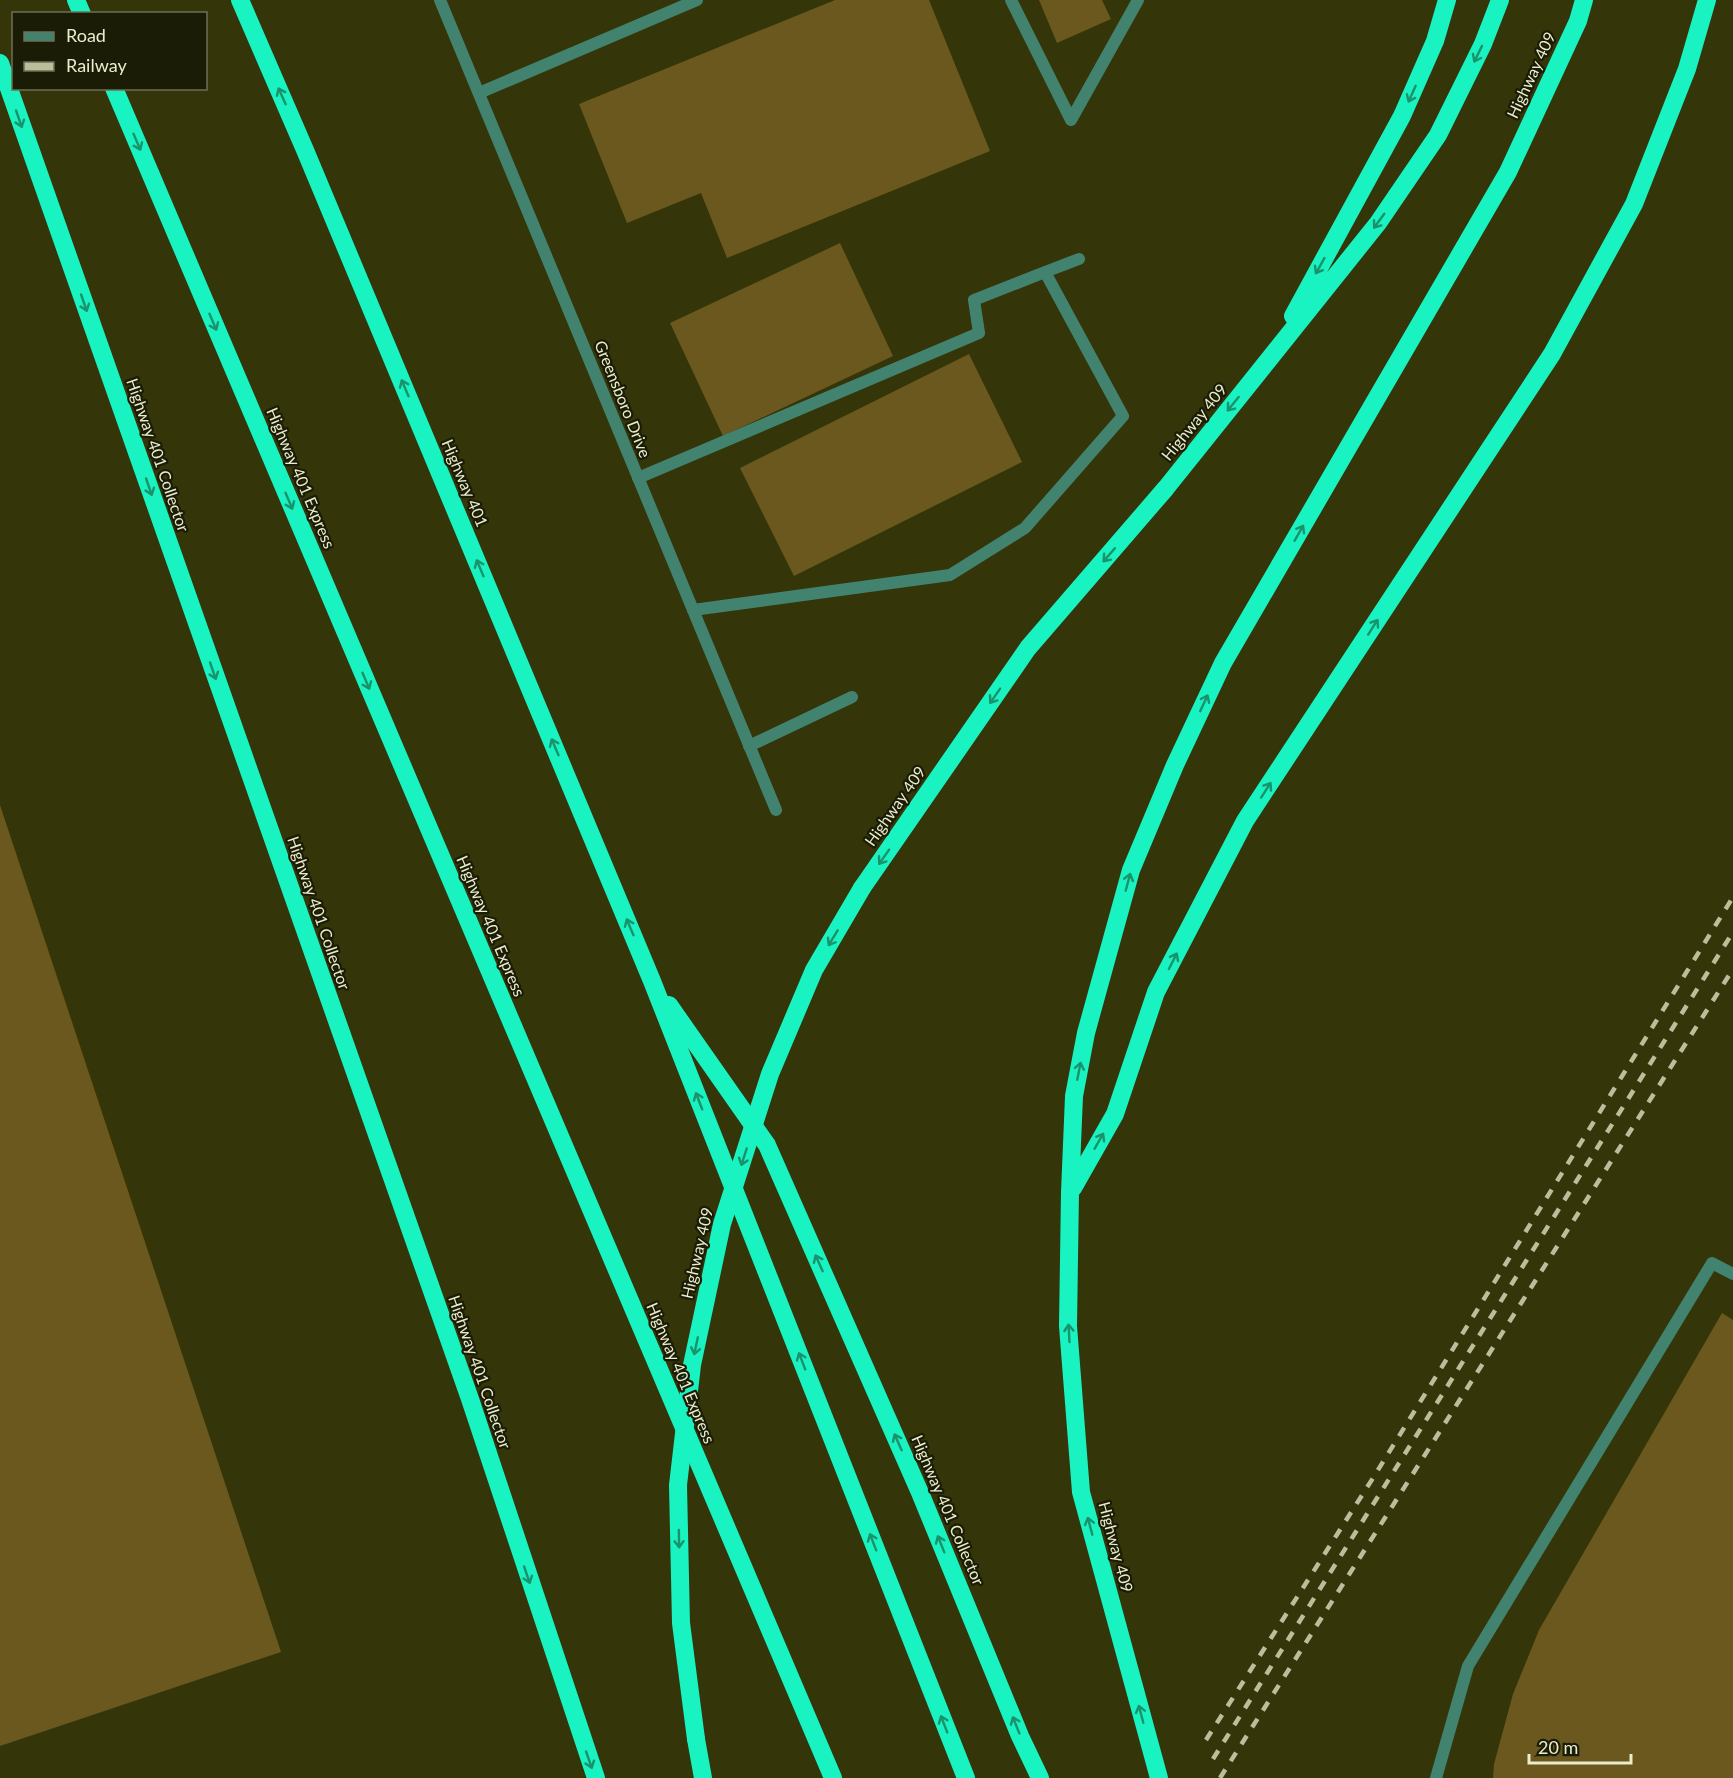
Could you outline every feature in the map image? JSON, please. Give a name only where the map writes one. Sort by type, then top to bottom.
[{"type":"highway","name":"Highway 401","points":[[240,0],[319,183],[652,981]]},
{"type":"highway","points":[[1269,359],[1402,116],[1435,41],[1447,0]]},
{"type":"highway","name":"Highway 409","points":[[703,1778],[681,1623],[678,1485],[692,1365],[722,1224],[770,1074],[814,970],[862,888],[1028,648],[1166,488],[1378,223],[1438,135],[1483,44],[1500,0]]},
{"type":"highway","name":"Highway 409","points":[[1159,1778],[1081,1492],[1068,1326],[1074,1096],[1086,1033],[1131,870],[1175,765],[1223,663],[1508,172],[1578,21],[1584,0]]},
{"type":"highway","points":[[1070,1192],[1115,1114],[1156,992],[1245,821],[1552,354],[1634,204],[1688,69],[1707,0]]},
{"type":"highway","name":"Highway 401 Collector","points":[[0,63],[470,1400],[596,1778]]},
{"type":"highway","name":"Highway 401 Express","points":[[115,90],[832,1778]]},
{"type":"highway","points":[[652,981],[966,1778]]},
{"type":"highway","name":"Highway 401 Collector","points":[[652,981],[767,1144],[921,1495],[1020,1736],[1040,1778]]},
{"type":"street","name":"Greensboro Drive","points":[[440,0],[776,810]]},
{"type":"street","points":[[479,93],[697,0]]},
{"type":"street","points":[[1011,0],[1071,120],[1138,0]]},
{"type":"street","points":[[638,478],[979,333],[974,300],[1079,259]]},
{"type":"street","points":[[693,610],[950,575],[1024,528],[1123,416],[1045,272]]},
{"type":"street","points":[[750,746],[852,697]]},
{"type":"street","points":[[1436,1778],[1468,1666],[1712,1263],[1733,1274]]},
{"type":"building","points":[[835,0],[929,0],[990,151],[727,258],[701,193],[627,223],[579,104]]},
{"type":"building","points":[[1039,0],[1102,0],[1111,19],[1057,43]]},
{"type":"building","points":[[840,243],[893,356],[723,436],[670,323]]},
{"type":"building","points":[[969,354],[1022,462],[794,576],[740,468]]},
{"type":"building","points":[[0,805],[281,1652],[0,1746]]},
{"type":"building","points":[[1722,1313],[1733,1320],[1733,1778],[1493,1778],[1494,1764],[1513,1694],[1539,1630]]},
{"type":"railway","points":[[1206,1740],[1373,1478],[1733,897]]},
{"type":"railway","points":[[1213,1759],[1733,932]]},
{"type":"railway","points":[[1220,1778],[1733,969]]}]
